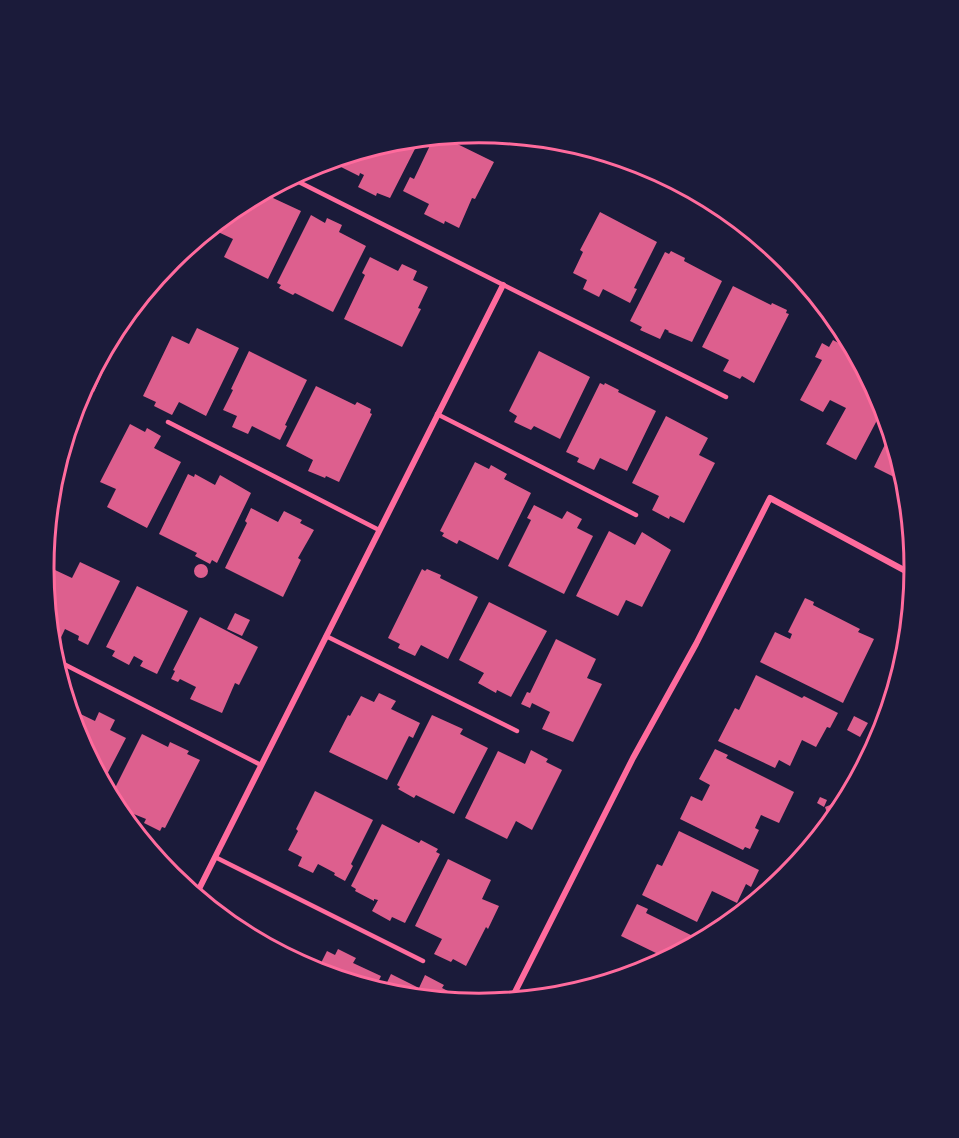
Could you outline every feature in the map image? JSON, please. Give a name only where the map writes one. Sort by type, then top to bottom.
[{"type":"street","points":[[199,889],[502,285]]},
{"type":"street","points":[[514,993],[633,758],[696,644],[770,498],[905,571]]},
{"type":"lane","points":[[301,183],[726,397]]},
{"type":"lane","points":[[437,414],[636,515]]},
{"type":"lane","points":[[168,422],[379,530]]},
{"type":"lane","points":[[326,636],[517,731]]},
{"type":"lane","points":[[65,665],[261,765]]},
{"type":"lane","points":[[215,857],[423,961]]},
{"type":"building","points":[[457,144],[494,162],[475,199],[472,198],[459,228],[445,221],[444,224],[424,214],[429,204],[403,191],[410,177],[414,179],[430,146]]},
{"type":"building","points":[[415,149],[390,198],[377,193],[376,196],[358,187],[364,175],[360,173],[359,176],[341,167],[369,158]]},
{"type":"building","points":[[273,197],[301,211],[268,279],[224,257],[233,239],[219,232]]},
{"type":"building","points":[[600,212],[657,242],[634,288],[637,289],[630,303],[603,289],[599,297],[583,289],[587,280],[573,273],[583,252],[580,250]]},
{"type":"building","points":[[311,215],[325,223],[327,218],[342,225],[339,232],[366,246],[333,312],[295,293],[293,295],[279,288],[281,285],[277,283]]},
{"type":"building","points":[[671,251],[685,258],[684,261],[722,281],[692,342],[665,329],[660,339],[640,330],[642,327],[630,321],[665,252],[669,254]]},
{"type":"building","points":[[370,257],[398,271],[402,264],[417,271],[413,280],[428,287],[418,308],[421,309],[402,347],[344,319],[365,275],[362,273]]},
{"type":"building","points":[[733,286],[771,305],[772,303],[787,310],[786,313],[789,314],[754,383],[742,376],[740,379],[723,371],[729,360],[702,347]]},
{"type":"building","points":[[197,328],[239,348],[206,416],[179,402],[172,415],[154,406],[156,402],[143,396],[172,336],[189,344]]},
{"type":"building","points":[[833,340],[840,344],[861,381],[878,419],[856,460],[826,444],[846,408],[830,400],[823,412],[800,400],[822,360],[815,357],[822,343],[829,347]]},
{"type":"building","points":[[249,351],[307,380],[280,440],[252,426],[248,434],[232,427],[237,416],[223,410]]},
{"type":"building","points":[[539,351],[590,377],[560,439],[534,426],[531,430],[514,422],[517,416],[509,411]]},
{"type":"building","points":[[600,383],[619,390],[618,392],[656,411],[627,471],[600,458],[594,470],[577,462],[579,458],[566,452]]},
{"type":"building","points":[[316,386],[355,405],[357,402],[371,409],[372,414],[339,482],[308,471],[313,460],[286,446]]},
{"type":"building","points":[[666,416],[708,438],[699,455],[715,463],[684,523],[670,516],[669,519],[652,510],[659,496],[632,483]]},
{"type":"building","points":[[130,424],[145,432],[147,428],[161,436],[154,448],[181,462],[147,528],[107,507],[116,489],[100,482]]},
{"type":"building","points":[[886,443],[895,478],[874,467]]},
{"type":"building","points":[[475,462],[489,469],[491,465],[507,474],[504,479],[531,493],[498,560],[459,540],[457,544],[442,536],[444,533],[440,531]]},
{"type":"building","points":[[188,474],[194,477],[195,474],[215,485],[220,475],[251,493],[217,563],[212,560],[210,564],[195,556],[197,553],[159,534]]},
{"type":"building","points":[[534,505],[562,519],[567,511],[582,519],[577,528],[593,536],[564,594],[508,566],[531,520],[527,518]]},
{"type":"building","points":[[251,508],[278,522],[284,511],[302,520],[300,523],[314,530],[298,558],[301,560],[283,597],[225,568],[247,523],[245,521]]},
{"type":"building","points":[[609,531],[635,545],[642,532],[671,550],[642,607],[626,600],[618,616],[576,596]]},
{"type":"building","points":[[80,562],[120,581],[88,645],[78,640],[79,636],[65,629],[60,639],[54,572],[55,570],[72,578]]},
{"type":"building","points":[[201,564],[206,566],[208,571],[206,576],[201,578],[196,576],[194,571],[196,566]]},
{"type":"building","points":[[422,569],[441,575],[440,578],[478,597],[448,659],[421,645],[415,656],[398,648],[400,644],[388,638]]},
{"type":"building","points":[[137,586],[188,611],[157,674],[140,666],[143,661],[134,656],[129,665],[112,656],[115,651],[106,647]]},
{"type":"building","points":[[805,598],[814,602],[813,605],[860,629],[858,632],[874,639],[843,703],[760,662],[775,632],[790,639],[792,634],[788,632]]},
{"type":"building","points":[[489,602],[547,631],[511,697],[497,690],[496,693],[478,683],[484,673],[459,660]]},
{"type":"building","points":[[235,613],[250,620],[242,636],[227,629]]},
{"type":"building","points":[[200,617],[258,647],[239,685],[235,683],[222,713],[190,699],[196,687],[180,679],[178,682],[171,679],[175,671],[173,670]]},
{"type":"building","points":[[556,639],[596,659],[587,678],[602,684],[573,742],[542,729],[550,712],[532,703],[530,708],[521,704],[527,692],[530,693]]},
{"type":"building","points":[[756,675],[838,713],[816,747],[802,740],[790,766],[779,760],[775,768],[718,741],[735,708],[739,710]]},
{"type":"building","points":[[379,693],[396,701],[391,709],[420,723],[413,738],[409,736],[387,780],[329,752],[348,715],[350,716],[361,696],[374,702]]},
{"type":"building","points":[[99,712],[115,720],[110,730],[126,738],[107,774],[80,714],[95,721]]},
{"type":"building","points":[[432,715],[463,729],[460,734],[488,748],[454,814],[416,795],[414,798],[398,789],[400,787],[397,785]]},
{"type":"building","points":[[854,716],[868,723],[860,737],[847,730]]},
{"type":"building","points":[[875,725],[867,745],[865,744]]},
{"type":"building","points":[[142,734],[168,747],[170,742],[189,751],[187,754],[200,760],[165,828],[162,827],[160,831],[144,823],[146,819],[132,813],[115,788]]},
{"type":"building","points":[[715,749],[728,755],[726,758],[794,792],[779,823],[761,815],[755,828],[759,830],[750,849],[745,847],[743,850],[680,819],[691,796],[702,801],[710,785],[699,779]]},
{"type":"building","points":[[531,750],[548,759],[546,762],[562,770],[532,830],[516,821],[507,839],[465,818],[498,751],[525,764]]},
{"type":"building","points":[[315,791],[373,820],[345,881],[318,864],[313,873],[298,866],[302,857],[288,850]]},
{"type":"building","points":[[820,797],[827,800],[824,807],[817,803]]},
{"type":"building","points":[[838,797],[826,815],[825,807]]},
{"type":"building","points":[[382,824],[419,843],[421,840],[438,849],[436,852],[440,854],[405,923],[392,917],[390,921],[372,911],[378,900],[374,899],[374,901],[355,891],[356,889],[351,886]]},
{"type":"building","points":[[679,831],[759,870],[751,887],[746,884],[737,903],[712,891],[697,922],[642,895],[657,864],[662,866]]},
{"type":"building","points":[[448,859],[491,880],[482,899],[499,906],[466,966],[453,959],[451,962],[434,954],[442,939],[415,926]]},
{"type":"building","points":[[637,904],[648,909],[646,913],[693,936],[657,956],[658,954],[621,936]]},
{"type":"building","points":[[338,949],[356,958],[353,963],[381,976],[378,982],[321,963],[327,951],[335,955]]},
{"type":"building","points":[[391,974],[419,988],[425,975],[444,985],[442,988],[452,993],[424,991],[386,984]]}]
